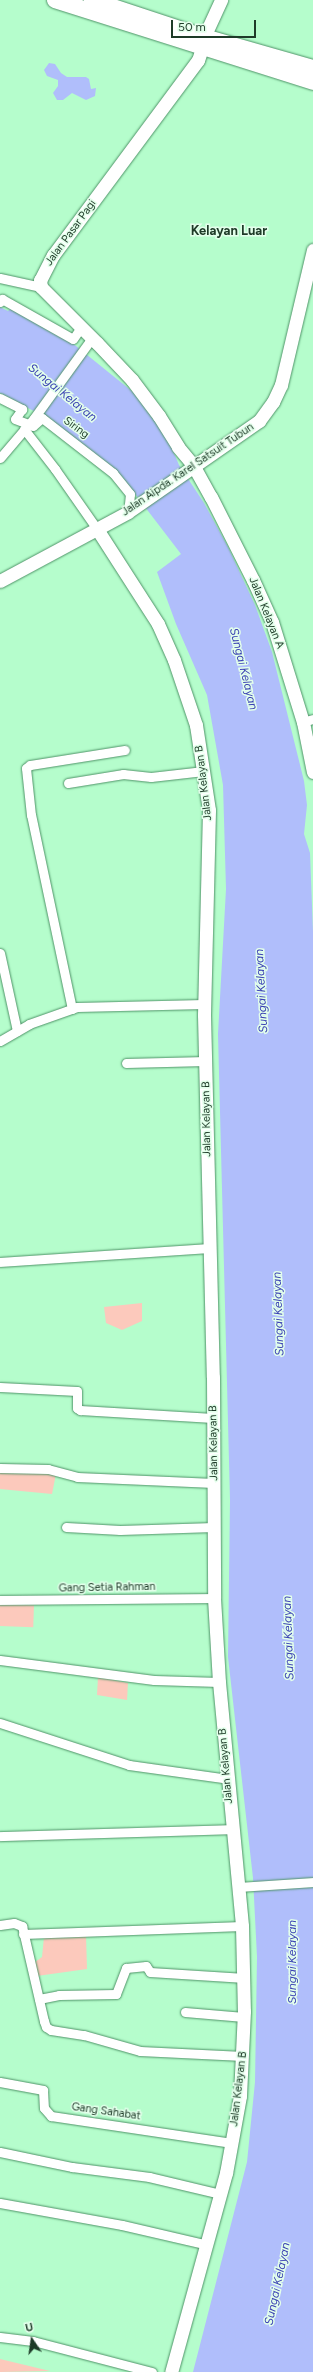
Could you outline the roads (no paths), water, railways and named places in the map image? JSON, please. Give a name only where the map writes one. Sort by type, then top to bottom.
[{"type":"highway","points":[[55,0],[203,42],[313,68]]},
{"type":"highway","points":[[92,0],[313,82]]},
{"type":"street","name":"Jalan Pasar Pagi","points":[[42,287],[40,280],[53,255],[198,60],[203,42],[221,0]]},
{"type":"street","name":"Jalan Aipda. Karel Satsuit Tubun","points":[[0,582],[132,509],[258,421],[273,402],[281,385],[313,250]]},
{"type":"street","points":[[0,278],[42,287],[81,327],[91,340],[132,380],[159,416],[178,447],[193,465]]},
{"type":"street","points":[[0,302],[2,299],[74,339],[81,327]]},
{"type":"street","points":[[0,458],[34,418],[91,340]]},
{"type":"street","points":[[0,398],[22,409],[15,419],[25,427],[97,529]]},
{"type":"street","name":"Siring","points":[[25,427],[33,426],[42,418],[113,473],[130,494],[132,509]]},
{"type":"street","name":"Jalan Kelayan A","points":[[193,465],[242,556],[262,601],[308,720],[313,772]]},
{"type":"street","name":"Jalan Kelayan B","points":[[97,529],[158,624],[174,660],[196,725],[209,810],[204,1004],[213,1418],[214,1598],[219,1682],[232,1829],[243,1887],[242,1926],[245,1978],[243,2056],[240,2096],[232,2143],[208,2245],[171,2372]]},
{"type":"street","points":[[72,1009],[32,815],[26,768],[30,765],[125,750]]},
{"type":"street","points":[[68,782],[123,774],[151,777],[204,771]]},
{"type":"street","points":[[0,953],[17,1031]]},
{"type":"street","points":[[0,1041],[43,1018],[82,1006],[204,1004]]},
{"type":"street","points":[[126,1063],[206,1061]]},
{"type":"street","points":[[0,1262],[209,1248]]},
{"type":"street","points":[[0,1387],[77,1391],[77,1408],[80,1410],[213,1418]]},
{"type":"street","points":[[0,1468],[48,1469],[77,1477],[214,1483]]},
{"type":"street","points":[[66,1527],[120,1530],[214,1527]]},
{"type":"street","name":"Gang Setia Rahman","points":[[0,1600],[214,1598]]},
{"type":"street","points":[[0,1660],[154,1680],[219,1682]]},
{"type":"street","points":[[0,1723],[129,1765],[228,1779]]},
{"type":"street","points":[[0,1836],[232,1829]]},
{"type":"street","points":[[243,1887],[313,1882]]},
{"type":"street","points":[[0,1925],[20,1924],[46,2027],[51,2030],[84,2035],[140,2051],[243,2056]]},
{"type":"street","points":[[23,1934],[242,1926]]},
{"type":"street","points":[[39,1999],[59,1996],[116,1994],[126,1968],[146,1966],[150,1972],[245,1978]]},
{"type":"street","points":[[185,2012],[244,2017]]},
{"type":"street","name":"Gang Sahabat","points":[[0,2082],[43,2090],[44,2108],[51,2116],[232,2143]]},
{"type":"street","points":[[0,2152],[72,2167],[149,2177],[221,2194]]},
{"type":"street","points":[[0,2203],[122,2225],[208,2245]]},
{"type":"street","points":[[0,2337],[33,2340],[152,2372]]},
{"type":"water","points":[[49,63],[55,64],[61,73],[67,77],[86,77],[89,79],[91,89],[96,88],[95,96],[86,100],[72,93],[63,100],[57,100],[53,93],[58,86],[58,80],[47,76],[44,70]]},
{"type":"water","name":"Sungai Kelayan","points":[[0,307],[8,311],[11,308],[63,336],[76,346],[133,392],[168,439],[179,465],[204,503],[228,547],[255,605],[272,652],[304,781],[307,805],[304,834],[310,853],[313,932],[313,2372],[193,2372],[247,2162],[255,2082],[257,1957],[253,1878],[228,1657],[230,1500],[218,1034],[226,889],[223,785],[207,695],[176,624],[157,572],[181,554],[122,477],[43,416],[0,393]]},
{"type":"district","name":"Kelayan Luar","points":[[229,231]]}]
